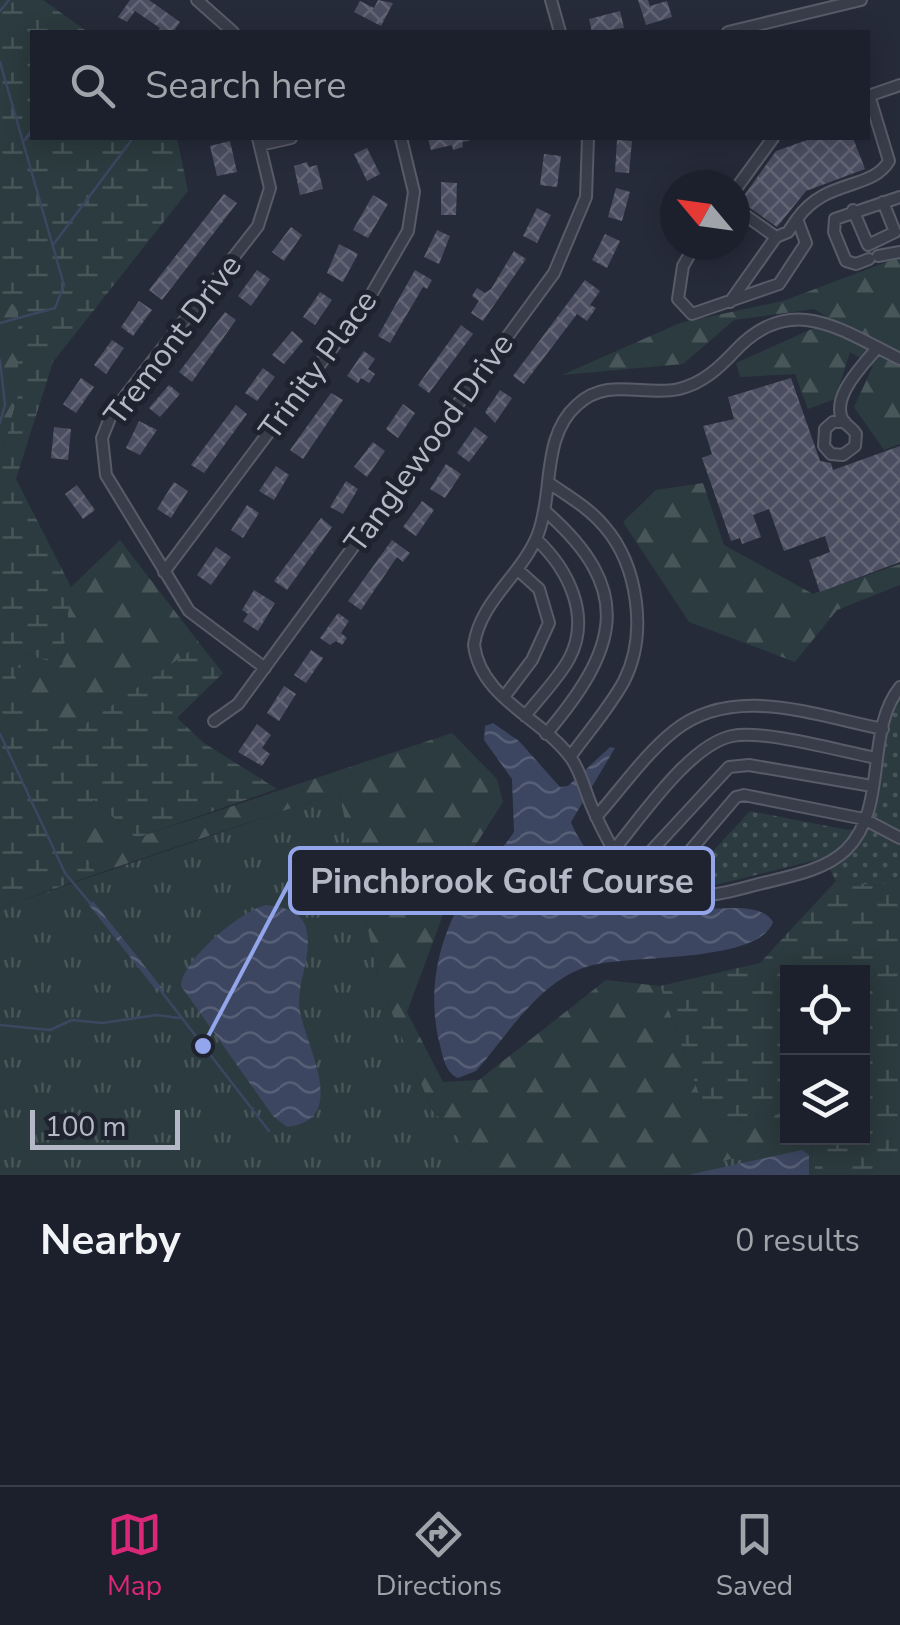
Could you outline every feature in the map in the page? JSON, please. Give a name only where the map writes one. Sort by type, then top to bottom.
[{"type":"street","points":[[197,0],[230,30]]},
{"type":"street","points":[[551,0],[559,30]]},
{"type":"street","points":[[736,30],[861,0]]},
{"type":"street","points":[[870,95],[900,85]]},
{"type":"street","points":[[730,303],[776,237],[788,232],[820,194],[886,167],[888,151],[870,102]]},
{"type":"street","name":"Trinity Place","points":[[164,572],[368,300],[408,231],[414,192],[401,140]]},
{"type":"street","name":"Tanglewood Drive","points":[[214,721],[238,704],[554,273],[586,196],[588,140]]},
{"type":"street","points":[[750,170],[772,140]]},
{"type":"street","name":"Tremont Drive","points":[[259,141],[270,188],[258,226],[120,403],[102,438],[106,474],[198,621],[265,668]]},
{"type":"street","points":[[900,196],[835,218],[834,232],[848,262],[900,252]]},
{"type":"street","points":[[852,210],[868,245],[894,232],[883,202]]},
{"type":"street","points":[[750,219],[776,237]]},
{"type":"street","points":[[687,260],[678,303],[696,314],[730,303],[779,284],[806,243],[798,219]]},
{"type":"street","points":[[900,359],[823,322],[782,320],[755,332],[696,384],[670,391],[621,388],[594,393],[573,408],[557,432],[545,512],[536,539],[518,570],[485,610],[474,645],[483,674],[573,762],[612,852],[629,875],[654,893],[699,898],[822,866],[844,852],[864,819],[889,702],[900,687]]},
{"type":"street","points":[[844,422],[840,405],[852,378],[877,348]]},
{"type":"street","points":[[549,483],[590,511],[620,549],[632,581],[636,612],[624,680],[573,762]]},
{"type":"street","points":[[545,512],[576,539],[594,566],[608,615],[602,655],[580,693],[546,734]]},
{"type":"street","points":[[525,716],[570,658],[579,616],[574,590],[536,539]]},
{"type":"street","points":[[504,697],[532,660],[549,623],[539,589],[518,570]]},
{"type":"street","points":[[596,818],[671,734],[714,710],[760,705],[883,729]]},
{"type":"street","points":[[612,852],[697,753],[720,740],[748,734],[877,758]]},
{"type":"street","points":[[629,875],[729,767],[750,765],[872,786]]},
{"type":"street","points":[[654,893],[736,798],[744,795],[864,819],[900,838]]},
{"type":"green space","points":[[0,0],[43,0],[85,30],[30,30],[30,140],[177,140],[188,191],[53,362],[16,479],[71,587],[62,665],[26,654],[14,672],[24,707],[59,721],[52,747],[200,644],[223,673],[177,718],[204,743],[277,789],[136,838],[94,800],[70,828],[96,874],[0,908],[0,462],[18,395],[18,309],[0,292]]},
{"type":"green space","points":[[900,257],[900,444],[884,450],[854,407],[873,366],[850,352],[835,399],[808,409],[795,374],[740,377],[736,363],[832,320],[814,309],[734,320],[683,364],[562,375],[680,323],[783,301]]},
{"type":"green space","points":[[0,292],[18,308],[18,395],[0,462]]},
{"type":"green space","points":[[703,483],[724,545],[813,594],[900,564],[900,585],[837,610],[795,662],[689,622],[623,522],[656,490]]},
{"type":"green space","points":[[120,540],[200,644],[51,748],[24,708],[14,672],[26,654],[62,664],[71,587]]},
{"type":"green space","points":[[900,697],[900,876],[879,886],[836,881],[824,858],[691,891],[678,889],[750,811],[848,830],[868,827],[891,712]]},
{"type":"green space","points":[[452,733],[497,779],[503,802],[459,871],[407,1012],[443,1082],[479,1080],[606,980],[660,986],[705,1110],[730,1123],[780,1114],[780,1145],[784,1145],[670,1175],[493,1175],[432,1110],[379,982],[339,792],[96,874],[70,828],[94,800],[136,838]]},
{"type":"green space","points":[[339,792],[379,982],[432,1110],[493,1175],[0,1175],[0,908]]},
{"type":"green space","points":[[900,876],[900,1175],[816,1175],[811,1145],[870,1145],[870,965],[780,965],[780,1114],[730,1123],[705,1110],[660,986],[760,963],[836,881],[879,886]]},
{"type":"green space","points":[[784,1145],[811,1145],[816,1175],[670,1175]]},
{"type":"water","points":[[493,723],[519,741],[560,787],[568,786],[610,747],[615,748],[571,822],[603,871],[637,904],[661,912],[751,909],[773,922],[763,935],[720,951],[611,962],[575,971],[528,1008],[476,1071],[458,1078],[448,1069],[441,1050],[435,981],[444,939],[462,900],[514,832],[512,779],[484,740],[485,726]]},
{"type":"water","points":[[93,901],[162,988],[156,990],[89,905]]},
{"type":"water","points":[[266,905],[298,915],[307,934],[299,1002],[321,1093],[318,1109],[307,1121],[287,1127],[273,1116],[181,986],[191,963],[214,938]]},
{"type":"water","points":[[802,1150],[809,1155],[809,1175],[688,1175]]},
{"type":"building","points":[[130,0],[149,0],[180,22],[174,30],[158,30],[135,11],[127,22],[118,17]]},
{"type":"building","points":[[378,0],[393,3],[381,26],[354,12],[360,1],[374,8]]},
{"type":"building","points":[[638,0],[648,0],[650,6],[667,1],[672,17],[646,25]]},
{"type":"building","points":[[620,11],[624,28],[592,30],[589,19]]},
{"type":"building","points":[[428,140],[469,141],[453,150],[452,145],[431,150]]},
{"type":"building","points":[[617,140],[632,141],[629,173],[615,172]]},
{"type":"building","points":[[807,140],[854,140],[865,169],[806,191],[777,227],[750,208],[750,187],[776,151]]},
{"type":"building","points":[[230,141],[237,172],[217,176],[210,146]]},
{"type":"building","points":[[367,148],[380,174],[367,181],[354,154]]},
{"type":"building","points":[[544,154],[561,156],[557,187],[540,185]]},
{"type":"building","points":[[307,162],[309,167],[317,165],[323,189],[300,195],[294,166]]},
{"type":"building","points":[[441,182],[457,183],[456,215],[441,215]]},
{"type":"building","points":[[616,188],[630,192],[622,221],[608,217]]},
{"type":"building","points":[[224,194],[237,203],[162,300],[149,290]]},
{"type":"building","points":[[373,195],[388,204],[368,238],[353,230]]},
{"type":"building","points":[[537,208],[551,215],[537,243],[523,236]]},
{"type":"building","points":[[291,227],[302,235],[284,261],[272,252]]},
{"type":"building","points":[[437,230],[450,236],[439,264],[424,257]]},
{"type":"building","points":[[605,234],[620,241],[607,268],[592,260]]},
{"type":"building","points":[[339,244],[358,254],[343,282],[327,273]]},
{"type":"building","points":[[514,251],[526,259],[483,321],[471,313],[479,301],[472,296],[477,288],[485,293],[491,289]]},
{"type":"building","points":[[257,270],[270,279],[251,306],[238,296]]},
{"type":"building","points":[[415,270],[432,280],[427,289],[423,287],[390,343],[378,336]]},
{"type":"building","points":[[585,280],[600,291],[590,305],[596,308],[587,321],[577,314],[524,384],[513,376]]},
{"type":"building","points":[[320,292],[332,300],[315,325],[303,317]]},
{"type":"building","points":[[139,301],[152,310],[133,336],[121,327]]},
{"type":"building","points":[[225,312],[236,320],[192,382],[179,372]]},
{"type":"building","points":[[461,325],[473,334],[429,393],[418,385]]},
{"type":"building","points":[[292,331],[303,341],[284,364],[272,355]]},
{"type":"building","points":[[112,340],[124,348],[106,374],[94,365]]},
{"type":"building","points":[[364,351],[375,359],[368,369],[375,374],[369,383],[361,378],[358,383],[347,376]]},
{"type":"building","points":[[263,368],[275,377],[257,401],[245,393]]},
{"type":"building","points":[[81,378],[94,387],[76,413],[63,404]]},
{"type":"building","points":[[791,378],[820,461],[831,463],[833,470],[900,446],[900,562],[820,592],[809,560],[830,552],[825,536],[784,551],[769,509],[753,515],[761,537],[742,544],[740,538],[731,541],[702,458],[712,454],[703,426],[734,419],[728,397]]},
{"type":"building","points":[[169,385],[180,394],[160,417],[149,408]]},
{"type":"building","points":[[500,390],[512,398],[495,423],[485,412]]},
{"type":"building","points":[[331,393],[343,400],[303,459],[290,450]]},
{"type":"building","points":[[403,404],[415,413],[398,438],[386,429]]},
{"type":"building","points":[[236,405],[247,414],[204,473],[191,465]]},
{"type":"building","points":[[139,421],[157,430],[140,455],[126,448]]},
{"type":"building","points":[[54,427],[71,429],[68,460],[51,458]]},
{"type":"building","points":[[475,427],[488,437],[469,462],[457,453]]},
{"type":"building","points":[[373,442],[385,451],[367,477],[354,467]]},
{"type":"building","points":[[446,464],[461,474],[445,498],[430,489]]},
{"type":"building","points":[[276,466],[289,475],[274,500],[259,491]]},
{"type":"building","points":[[346,481],[358,489],[343,514],[330,507]]},
{"type":"building","points":[[174,482],[188,491],[171,518],[157,509]]},
{"type":"building","points":[[77,485],[95,510],[83,519],[65,494]]},
{"type":"building","points":[[422,501],[434,510],[416,536],[403,527]]},
{"type":"building","points":[[247,505],[259,513],[243,538],[231,530]]},
{"type":"building","points":[[321,518],[332,527],[287,590],[274,581]]},
{"type":"building","points":[[392,540],[410,553],[403,562],[397,557],[361,610],[348,601]]},
{"type":"building","points":[[216,547],[231,557],[211,585],[197,575]]},
{"type":"building","points":[[254,590],[275,603],[258,631],[243,621],[248,614],[242,610]]},
{"type":"building","points":[[338,613],[349,621],[341,633],[347,638],[342,645],[336,641],[330,645],[320,638]]},
{"type":"building","points":[[311,650],[323,658],[306,683],[294,675]]},
{"type":"building","points":[[284,686],[296,694],[279,721],[267,713]]},
{"type":"building","points":[[257,724],[271,735],[262,748],[270,754],[262,766],[238,752]]},
{"type":"waterway","points":[[0,11],[9,0]]},
{"type":"waterway","points":[[0,62],[64,285],[55,308],[0,323]]},
{"type":"waterway","points":[[25,140],[30,132]]},
{"type":"waterway","points":[[53,245],[132,140]]},
{"type":"waterway","points":[[0,360],[5,405],[0,423]]},
{"type":"waterway","points":[[0,734],[65,873],[90,903]]},
{"type":"waterway","points":[[158,987],[269,1131]]},
{"type":"waterway","points":[[0,1025],[50,1030],[72,1020],[102,1023],[157,1015],[179,1018]]},
{"type":"place","name":"Pinchbrook Golf Course","points":[[203,1046]]}]
